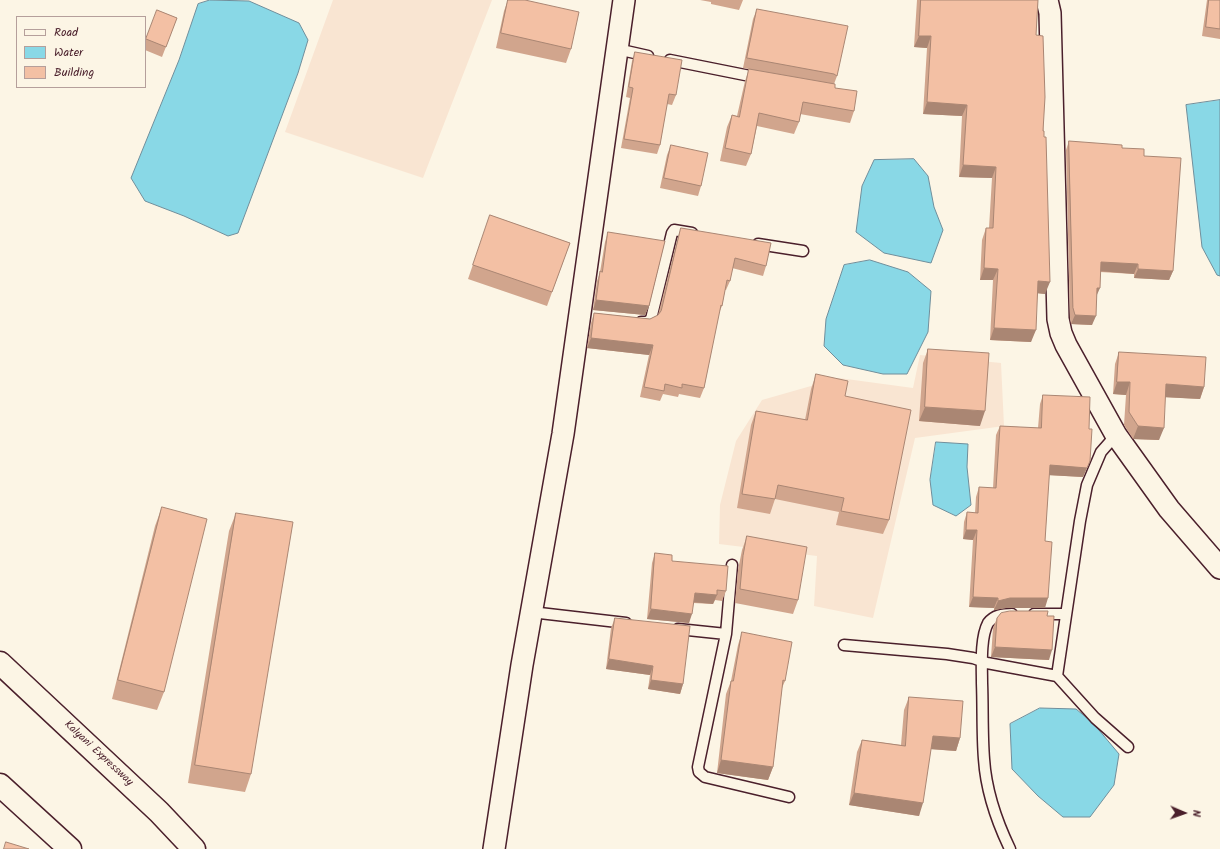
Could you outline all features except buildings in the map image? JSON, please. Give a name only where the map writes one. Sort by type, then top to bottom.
[{"type":"highway","name":"Kalyani Expressway","points":[[0,663],[159,812],[194,849]]},
{"type":"highway","points":[[0,785],[70,849]]},
{"type":"street","points":[[494,849],[531,612],[584,315],[624,0]]},
{"type":"street","points":[[1047,0],[1050,13],[1058,319],[1061,333],[1066,345],[1116,435],[1169,509],[1220,568]]},
{"type":"lane","points":[[617,49],[767,79]]},
{"type":"lane","points":[[635,322],[647,322],[651,319],[672,232],[677,230],[700,234]]},
{"type":"lane","points":[[748,242],[803,251]]},
{"type":"lane","points":[[1057,676],[1080,521],[1087,485],[1101,452],[1116,435]]},
{"type":"lane","points":[[732,565],[726,634],[698,772],[705,777],[789,797]]},
{"type":"lane","points":[[531,612],[632,624]]},
{"type":"lane","points":[[1010,849],[999,827],[989,788],[984,760],[982,661],[984,633],[988,624],[994,617],[1006,614],[1066,614]]},
{"type":"lane","points":[[671,628],[726,634]]},
{"type":"lane","points":[[844,645],[947,654],[1057,676],[1095,718],[1128,747]]},
{"type":"shaded area","points":[[333,0],[492,0],[423,178],[285,132]]},
{"type":"shaded area","points":[[920,355],[1001,363],[1004,426],[915,438],[873,618],[814,606],[817,556],[719,544],[720,505],[736,441],[762,400],[839,378],[913,388]]},
{"type":"water","points":[[210,0],[249,1],[299,23],[308,40],[298,73],[238,233],[228,236],[184,216],[145,201],[131,178],[179,60],[198,4]]},
{"type":"water","points":[[1220,100],[1220,276],[1217,275],[1202,247],[1186,105]]},
{"type":"water","points":[[914,159],[928,176],[934,207],[943,230],[931,263],[884,253],[856,232],[862,186],[874,160]]},
{"type":"water","points":[[870,260],[908,272],[931,291],[928,332],[907,374],[883,374],[843,365],[824,346],[826,319],[844,265]]},
{"type":"water","points":[[936,442],[968,444],[967,467],[971,505],[956,516],[933,505],[930,480]]},
{"type":"water","points":[[1040,708],[1076,709],[1093,723],[1119,754],[1114,785],[1090,817],[1063,817],[1038,796],[1012,769],[1010,724]]}]
